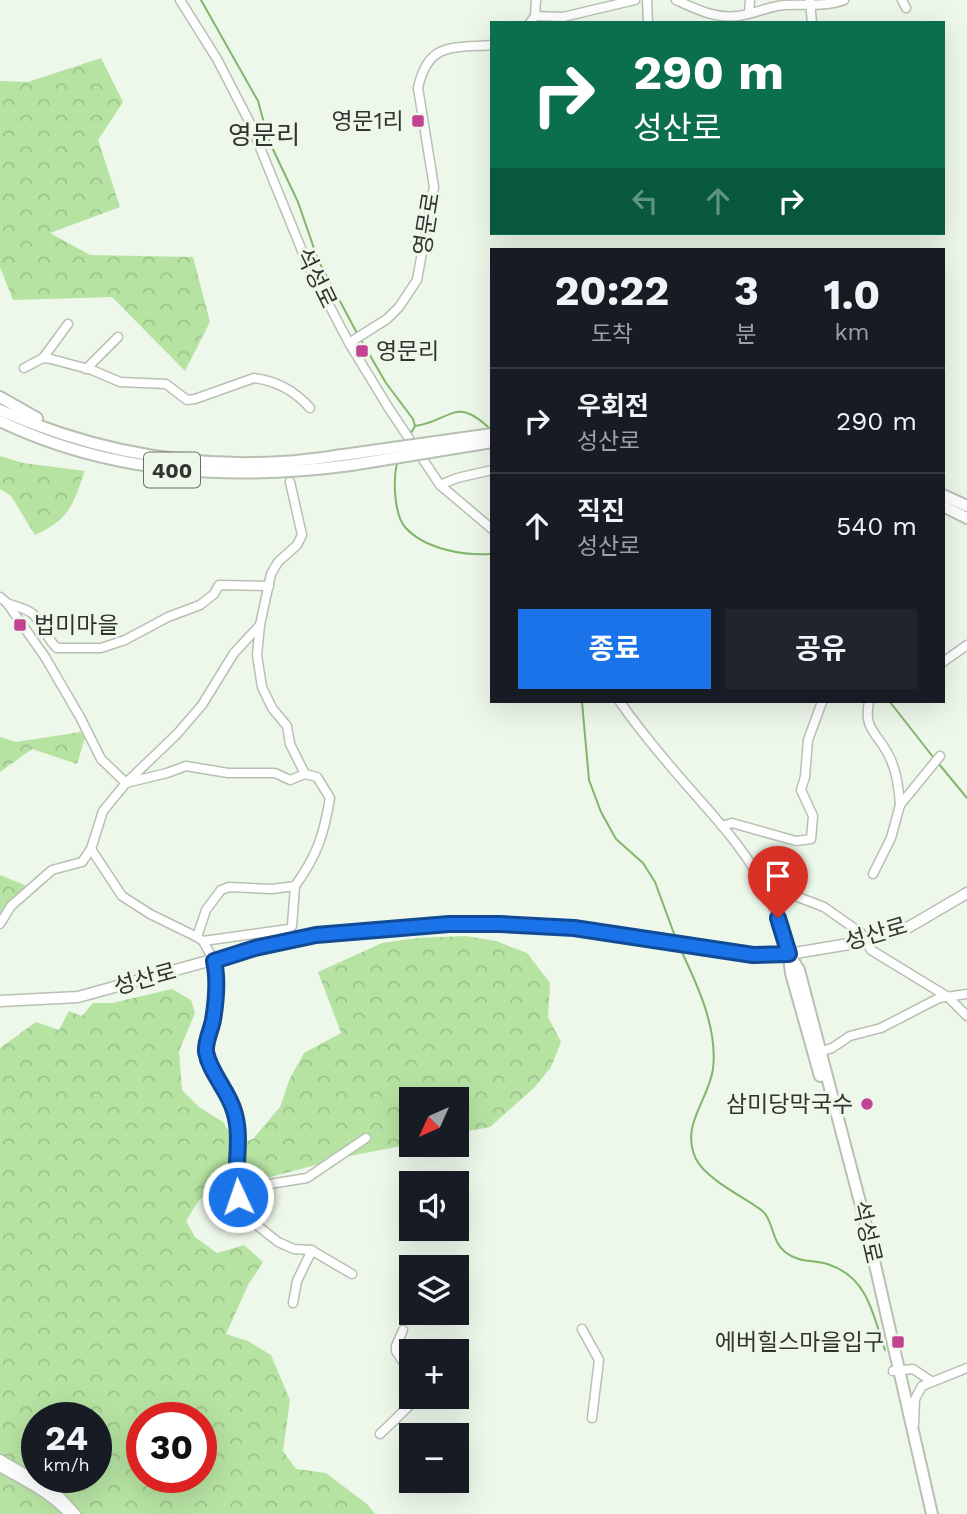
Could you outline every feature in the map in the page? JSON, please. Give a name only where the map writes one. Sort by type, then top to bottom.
[{"type":"highway","points":[[0,397],[47,424],[55,433]]},
{"type":"highway","name":"400","points":[[0,410],[55,433],[103,446],[145,455],[218,463],[351,459],[490,442]]},
{"type":"highway","name":"400","points":[[0,421],[90,454],[190,472],[281,473],[490,434]]},
{"type":"highway","points":[[945,496],[967,506]]},
{"type":"highway","points":[[945,507],[967,518]]},
{"type":"highway","name":"석성로","points":[[789,954],[791,973],[817,1053],[932,1514]]},
{"type":"highway","name":"석성로","points":[[896,1370],[925,1514]]},
{"type":"main road","name":"성산로","points":[[0,1001],[78,997],[255,948],[316,935],[424,925],[499,924],[561,928],[663,940],[753,955],[789,954],[867,941],[909,927],[967,893]]},
{"type":"street","name":"석성로","points":[[180,0],[217,60],[250,123],[307,263],[405,433],[440,485],[490,527]]},
{"type":"street","points":[[536,0],[532,20],[635,0]]},
{"type":"street","points":[[647,0],[648,21]]},
{"type":"street","points":[[676,0],[704,18],[739,19],[749,13],[783,5],[844,0]]},
{"type":"street","points":[[749,13],[750,0]]},
{"type":"street","points":[[810,3],[812,21]]},
{"type":"street","name":"영문로","points":[[351,341],[387,319],[411,292],[417,279],[434,187],[418,88],[421,72],[430,57],[446,49],[490,45]]},
{"type":"street","points":[[24,368],[43,358],[68,324]]},
{"type":"street","points":[[86,369],[118,337]]},
{"type":"street","points":[[43,358],[86,369],[120,382],[166,384],[187,400],[254,378],[262,379],[297,393],[310,408]]},
{"type":"street","points":[[440,485],[490,470]]},
{"type":"street","points":[[290,482],[302,535],[297,545],[278,562],[271,574],[260,625],[257,655],[262,687],[272,708],[287,726],[290,744],[305,774]]},
{"type":"street","points":[[4,600],[33,615],[50,642],[57,648],[100,648],[125,640],[168,617],[200,605],[214,594],[219,585],[269,586]]},
{"type":"street","points":[[4,600],[45,656],[101,759],[127,783]]},
{"type":"street","points":[[0,924],[11,906],[52,870],[82,862],[91,849],[103,811],[202,705],[234,653],[260,625]]},
{"type":"street","points":[[945,661],[967,645]]},
{"type":"street","name":"석성로","points":[[621,703],[722,826],[760,879],[778,918],[789,954]]},
{"type":"street","points":[[722,826],[732,823],[796,841],[811,839],[813,816],[801,790],[805,777],[808,740],[822,703]]},
{"type":"street","points":[[869,703],[866,715],[872,730],[890,757],[898,785],[900,805],[891,838],[873,874]]},
{"type":"street","points":[[900,805],[937,759]]},
{"type":"street","points":[[127,783],[167,774],[186,765],[228,773],[275,773],[290,780],[305,774],[317,778],[330,797],[325,830],[317,851],[295,886],[292,926],[289,929],[200,939]]},
{"type":"street","points":[[91,849],[121,896],[200,939],[214,961],[217,972],[213,1020],[206,1051],[234,1111],[238,1128],[236,1183],[238,1197],[248,1218],[263,1232],[286,1245],[312,1250],[352,1274]]},
{"type":"street","points":[[200,939],[206,910],[221,890],[229,887],[272,889],[295,886]]},
{"type":"street","points":[[769,898],[779,895],[798,897],[824,907],[853,927],[878,956],[947,996],[967,1016]]},
{"type":"street","points":[[817,1053],[832,1048],[850,1036],[881,1028],[939,998],[967,995]]},
{"type":"street","points":[[238,1197],[263,1185],[307,1178],[366,1138]]},
{"type":"street","points":[[293,1303],[297,1281],[312,1250]]},
{"type":"street","points":[[582,1329],[599,1360],[592,1418]]},
{"type":"street","points":[[400,1339],[404,1330]]},
{"type":"street","points":[[912,1431],[917,1394],[922,1386],[967,1368]]},
{"type":"street","points":[[896,1370],[913,1369],[931,1381]]},
{"type":"street","points":[[380,1434],[406,1409]]},
{"type":"street","points":[[0,1459],[55,1491],[76,1514]]},
{"type":"street","points":[[0,1467],[42,1489],[68,1514]]},
{"type":"green space","points":[[101,58],[123,102],[98,140],[120,207],[50,233],[90,255],[193,257],[210,322],[185,371],[112,297],[13,300],[0,267],[0,81],[28,82]]},
{"type":"green space","points":[[0,456],[23,463],[85,471],[73,502],[63,517],[35,535],[11,496],[0,489]]},
{"type":"green space","points":[[81,732],[85,738],[77,764],[32,749],[0,772],[0,737],[16,742]]},
{"type":"green space","points":[[0,875],[32,888],[0,913]]},
{"type":"green space","points":[[465,936],[496,941],[527,953],[550,983],[548,1017],[561,1042],[551,1067],[534,1088],[490,1127],[469,1131],[469,1087],[399,1087],[399,1146],[270,1177],[238,1172],[199,1200],[186,1221],[195,1237],[217,1253],[244,1245],[263,1262],[248,1285],[226,1334],[248,1341],[271,1355],[290,1400],[283,1451],[296,1469],[326,1473],[368,1505],[375,1514],[0,1514],[0,1048],[36,1022],[59,1030],[69,1011],[82,1016],[93,1003],[112,1003],[172,989],[191,1000],[195,1013],[179,1051],[182,1090],[199,1107],[223,1122],[236,1144],[253,1139],[280,1107],[290,1078],[304,1053],[341,1033],[318,972],[382,943]]},
{"type":"waterway","points":[[201,0],[258,101],[269,141],[298,202],[318,260],[358,335]]},
{"type":"waterway","points":[[361,340],[386,383],[413,419],[415,426],[411,433]]},
{"type":"waterway","points":[[415,426],[460,412],[479,419],[490,429]]},
{"type":"waterway","points":[[397,463],[395,496],[401,521],[413,535],[445,550],[490,554]]},
{"type":"waterway","points":[[582,703],[589,780],[601,812],[616,839],[643,863],[655,882],[676,939]]},
{"type":"waterway","points":[[891,703],[933,757]]},
{"type":"waterway","points":[[939,764],[967,798]]},
{"type":"waterway","points":[[680,948],[705,1007],[714,1054],[710,1081],[691,1135],[696,1159],[714,1179],[764,1212],[778,1244],[785,1252],[802,1260],[830,1265],[853,1279],[867,1299],[885,1350]]},
{"type":"place","name":"영문1리","points":[[418,121]]},
{"type":"place","name":"영문리","points":[[362,351]]},
{"type":"place","name":"법미마을","points":[[20,625]]},
{"type":"place","name":"삼미당막국수","points":[[867,1104]]},
{"type":"place","name":"에버힐스마을입구","points":[[898,1342]]},
{"type":"district","name":"영문리","points":[[264,135]]},
{"type":"route","points":[[238,1197],[238,1128],[234,1111],[206,1051],[213,1020],[217,972],[214,961],[255,948],[316,935],[449,924],[574,928],[753,955],[789,954],[778,918]]}]
